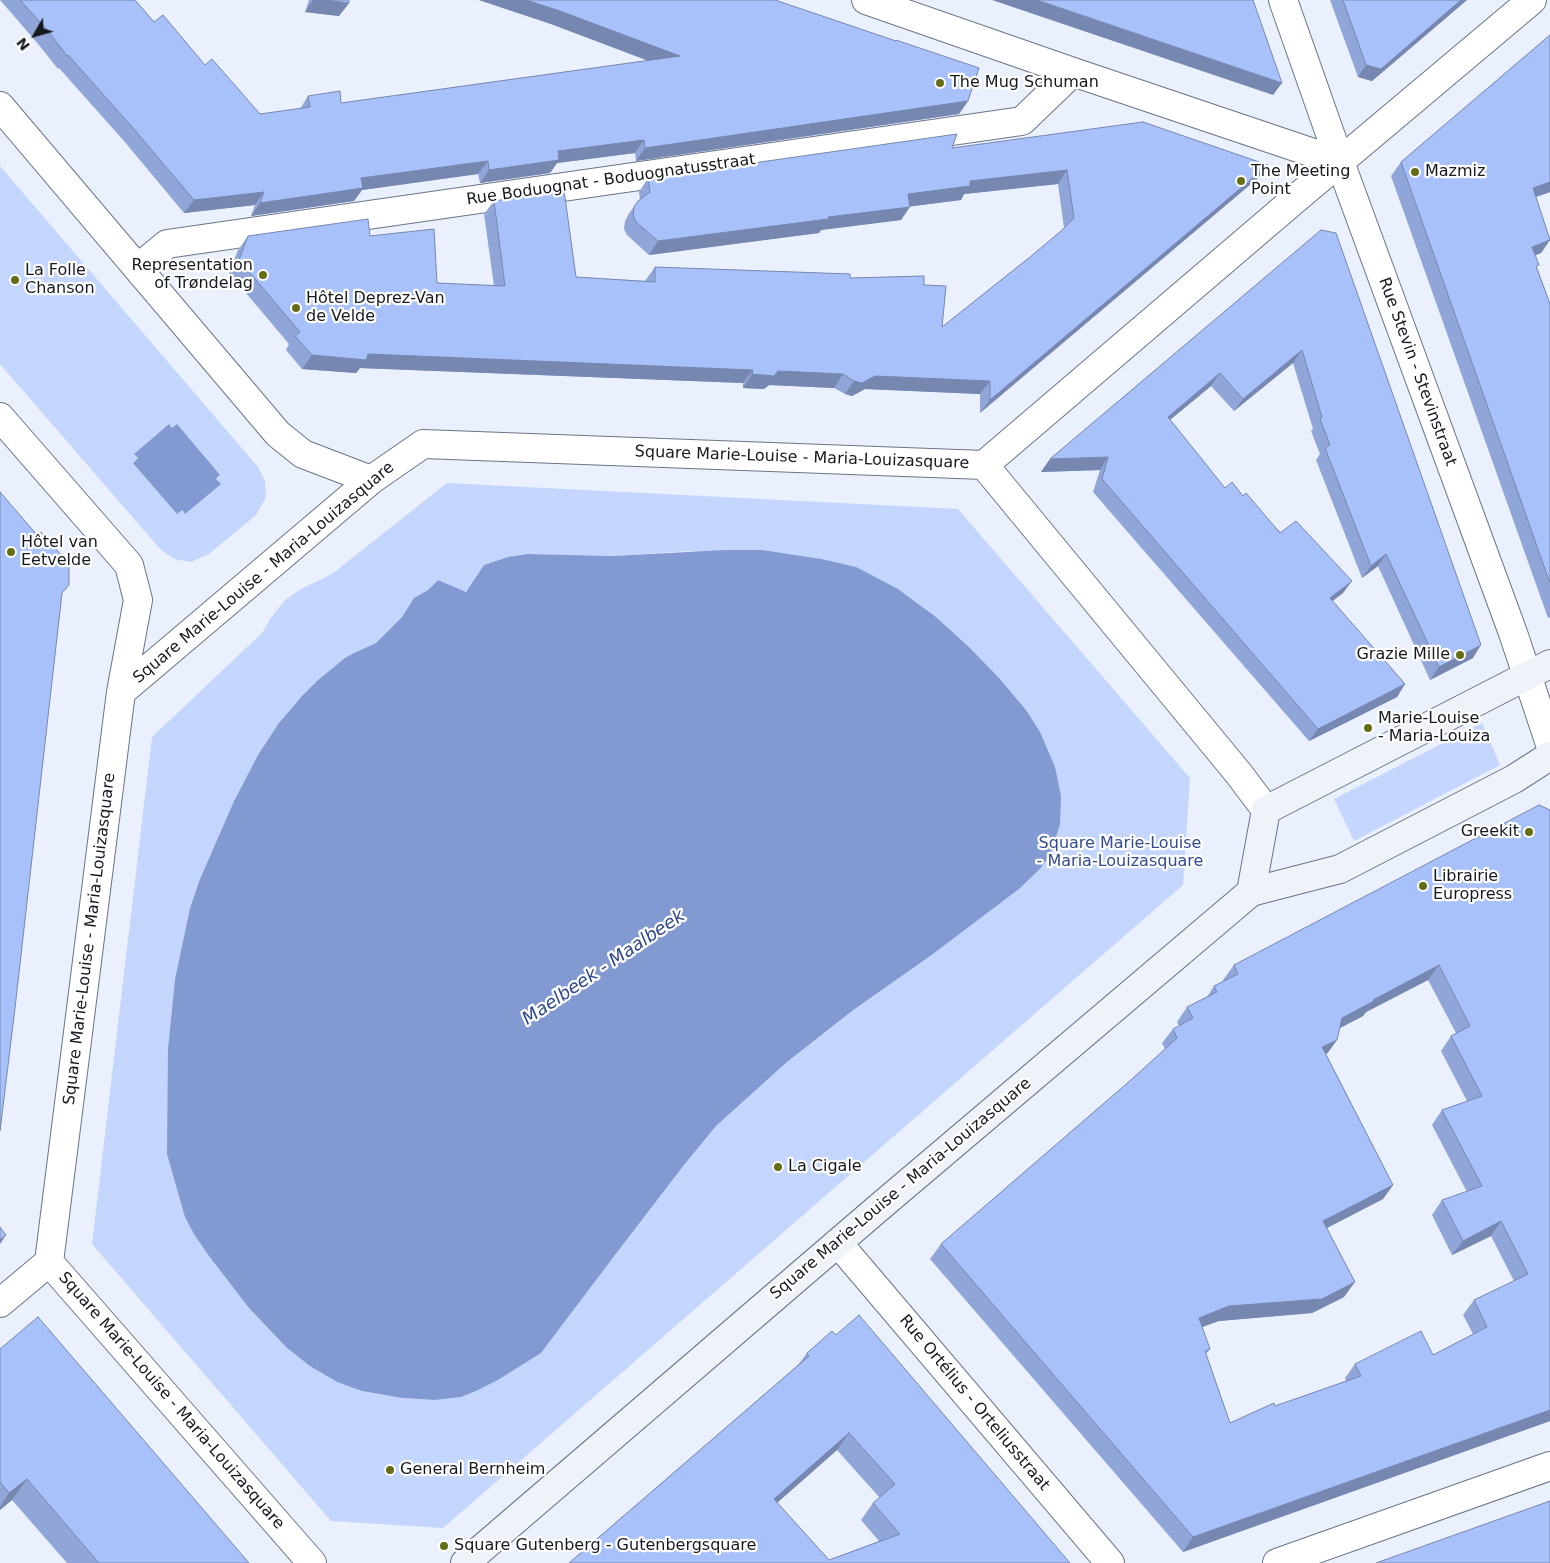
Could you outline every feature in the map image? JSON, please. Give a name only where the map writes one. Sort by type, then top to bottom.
[{"type":"street","points":[[866,0],[1340,162]]},
{"type":"street","name":"Rue Stevin - Stevinstraat","points":[[1283,0],[1340,162],[1513,633],[1538,670],[1550,744]]},
{"type":"street","points":[[984,465],[1532,0]]},
{"type":"street","name":"Rue Boduognat - Boduognatusstraat","points":[[138,268],[167,244],[1022,122],[1073,72]]},
{"type":"street","points":[[0,106],[278,434],[303,454],[372,480]]},
{"type":"street","points":[[0,417],[129,565],[138,600],[121,692]]},
{"type":"street","name":"Square Marie-Louise - Maria-Louizasquare","points":[[312,1563],[49,1262],[121,692],[372,480],[423,444],[984,465],[1239,774],[1266,810]]},
{"type":"street","points":[[1538,670],[1266,810],[1251,892],[1340,869],[1508,782],[1550,756]]},
{"type":"street","name":"Square Marie-Louise - Maria-Louizasquare","points":[[465,1563],[1251,892]]},
{"type":"street","name":"Rue Ortélius - Orteliusstraat","points":[[838,1243],[1110,1563]]},
{"type":"street","points":[[0,1303],[49,1262]]},
{"type":"street","points":[[1277,1563],[1550,1466]]},
{"type":"green space","points":[[0,166],[258,467],[265,481],[266,497],[256,515],[209,554],[191,562],[175,559],[161,550],[0,364]],"holes":[[[169,424],[220,476],[185,514],[133,462],[138,458],[134,454]]]},
{"type":"green space","name":"Square Marie-Louise - Maria-Louizasquare","points":[[447,483],[958,509],[1190,778],[1183,885],[443,1528],[331,1521],[92,1244],[152,737],[263,632],[270,619],[285,600],[301,589],[332,574]],"holes":[[[691,551],[898,589],[936,617],[970,648],[1026,710],[1040,869],[1019,889],[933,954],[852,1011],[787,1062],[716,1126],[684,1165],[541,1353],[498,1380],[476,1391],[461,1397],[435,1400],[402,1398],[362,1391],[337,1382],[309,1365],[287,1348],[249,1308],[209,1256],[168,1048],[175,979],[190,908],[200,879],[234,801],[258,755],[345,658],[376,643],[402,617],[414,598],[428,590],[438,580],[466,592],[484,565],[508,557],[527,554],[612,556]]]},
{"type":"green space","points":[[1482,723],[1500,765],[1354,841],[1334,799]]},
{"type":"water","points":[[169,424],[172,428],[177,424],[220,475],[216,479],[221,484],[185,514],[182,510],[177,514],[133,463],[138,458],[134,454]]},
{"type":"water","name":"Maelbeek - Maalbeek","points":[[762,550],[821,559],[856,567],[898,589],[936,617],[970,648],[1026,710],[1040,732],[1055,767],[1061,796],[1060,824],[1051,853],[1040,869],[1019,889],[933,954],[852,1011],[787,1062],[716,1126],[684,1165],[541,1353],[498,1380],[461,1397],[435,1400],[402,1398],[362,1391],[337,1382],[310,1366],[287,1348],[249,1308],[209,1256],[185,1217],[167,1154],[168,1048],[175,979],[190,908],[200,879],[234,801],[258,755],[279,723],[303,695],[345,658],[376,643],[402,617],[414,598],[428,590],[438,580],[466,592],[484,565],[508,557],[527,554],[612,556]]},
{"type":"building","points":[[20,0],[135,0],[154,22],[163,15],[205,65],[212,59],[260,114],[310,107],[308,96],[340,91],[341,103],[680,56],[526,0],[775,0],[979,68],[968,101],[645,148],[644,140],[558,151],[559,160],[489,170],[488,161],[361,178],[363,188],[260,203],[264,192],[194,200]]},
{"type":"building","points":[[325,0],[349,0],[349,3]]},
{"type":"building","points":[[1037,0],[1253,0],[1282,83]]},
{"type":"building","points":[[1343,0],[1461,0],[1381,69],[1366,65]]},
{"type":"building","points":[[1550,35],[1550,182],[1533,188],[1550,240],[1532,247],[1539,265],[1536,266],[1550,304],[1550,583],[1401,162]]},
{"type":"building","points":[[1143,122],[1268,165],[990,400],[990,381],[875,376],[862,383],[854,381],[843,374],[778,371],[774,376],[752,374],[753,370],[368,354],[366,360],[312,355],[295,336],[300,332],[239,260],[248,236],[368,219],[370,236],[434,229],[437,283],[505,286],[494,201],[564,190],[576,277],[655,282],[655,267],[850,274],[850,278],[924,276],[924,285],[946,286],[942,327],[1030,257],[1074,218],[1067,170],[970,181],[970,186],[908,194],[910,207],[658,241],[636,222],[633,215],[634,207],[638,201],[650,192],[648,178],[957,134],[952,148]]},
{"type":"building","points":[[1321,230],[1336,233],[1481,645],[1439,667],[1386,554],[1371,566],[1325,448],[1330,445],[1320,419],[1322,417],[1302,350],[1243,399],[1220,373],[1168,417],[1225,488],[1232,482],[1243,496],[1246,493],[1280,533],[1296,521],[1352,581],[1330,598],[1405,684],[1318,729],[1102,479],[1108,457],[1050,459]]},
{"type":"building","points":[[0,492],[37,535],[41,532],[69,564],[69,585],[62,593],[0,1131]]},
{"type":"building","points":[[1539,805],[1550,810],[1550,1410],[1193,1537],[941,1244],[1177,1038],[1173,1029],[1193,1018],[1187,1007],[1217,992],[1214,986],[1238,974],[1234,965]],"holes":[[[1439,965],[1470,1026],[1451,1036],[1482,1096],[1442,1110],[1482,1186],[1442,1200],[1463,1241],[1501,1221],[1528,1274],[1474,1300],[1487,1327],[1433,1355],[1421,1331],[1355,1364],[1361,1376],[1275,1406],[1274,1403],[1230,1423],[1205,1351],[1210,1349],[1199,1318],[1229,1306],[1322,1299],[1355,1282],[1323,1221],[1393,1185],[1322,1047],[1337,1040],[1342,1018]]]},
{"type":"building","points":[[0,1227],[6,1235],[0,1240]]},
{"type":"building","points":[[859,1315],[1070,1563],[569,1563],[809,1356],[807,1353],[832,1331],[836,1335]],"holes":[[[849,1433],[895,1484],[873,1503],[900,1534],[829,1560],[774,1499]]]},
{"type":"building","points":[[38,1317],[249,1563],[99,1563],[27,1479],[9,1493],[0,1482],[0,1349]]},
{"type":"building","points":[[1550,1501],[1550,1563],[1376,1563]]},
{"type":"place","name":"The Mug Schuman","points":[[940,83]]},
{"type":"place","name":"Mazmiz","points":[[1415,172]]},
{"type":"place","name":"The Meeting Point","points":[[1241,181]]},
{"type":"place","name":"Representation of Trøndelag","points":[[263,275]]},
{"type":"place","name":"La Folle Chanson","points":[[15,280]]},
{"type":"place","name":"Hôtel Deprez-Van de Velde","points":[[296,308]]},
{"type":"place","name":"Hôtel van Eetvelde","points":[[11,552]]},
{"type":"place","name":"Grazie Mille","points":[[1460,655]]},
{"type":"place","name":"Marie-Louise - Maria-Louiza","points":[[1368,728]]},
{"type":"place","name":"Greekit","points":[[1529,832]]},
{"type":"place","name":"Librairie Europress","points":[[1423,886]]},
{"type":"place","name":"La Cigale","points":[[778,1167]]},
{"type":"place","name":"General Bernheim","points":[[390,1470]]},
{"type":"place","name":"Square Gutenberg - Gutenbergsquare","points":[[444,1546]]}]
